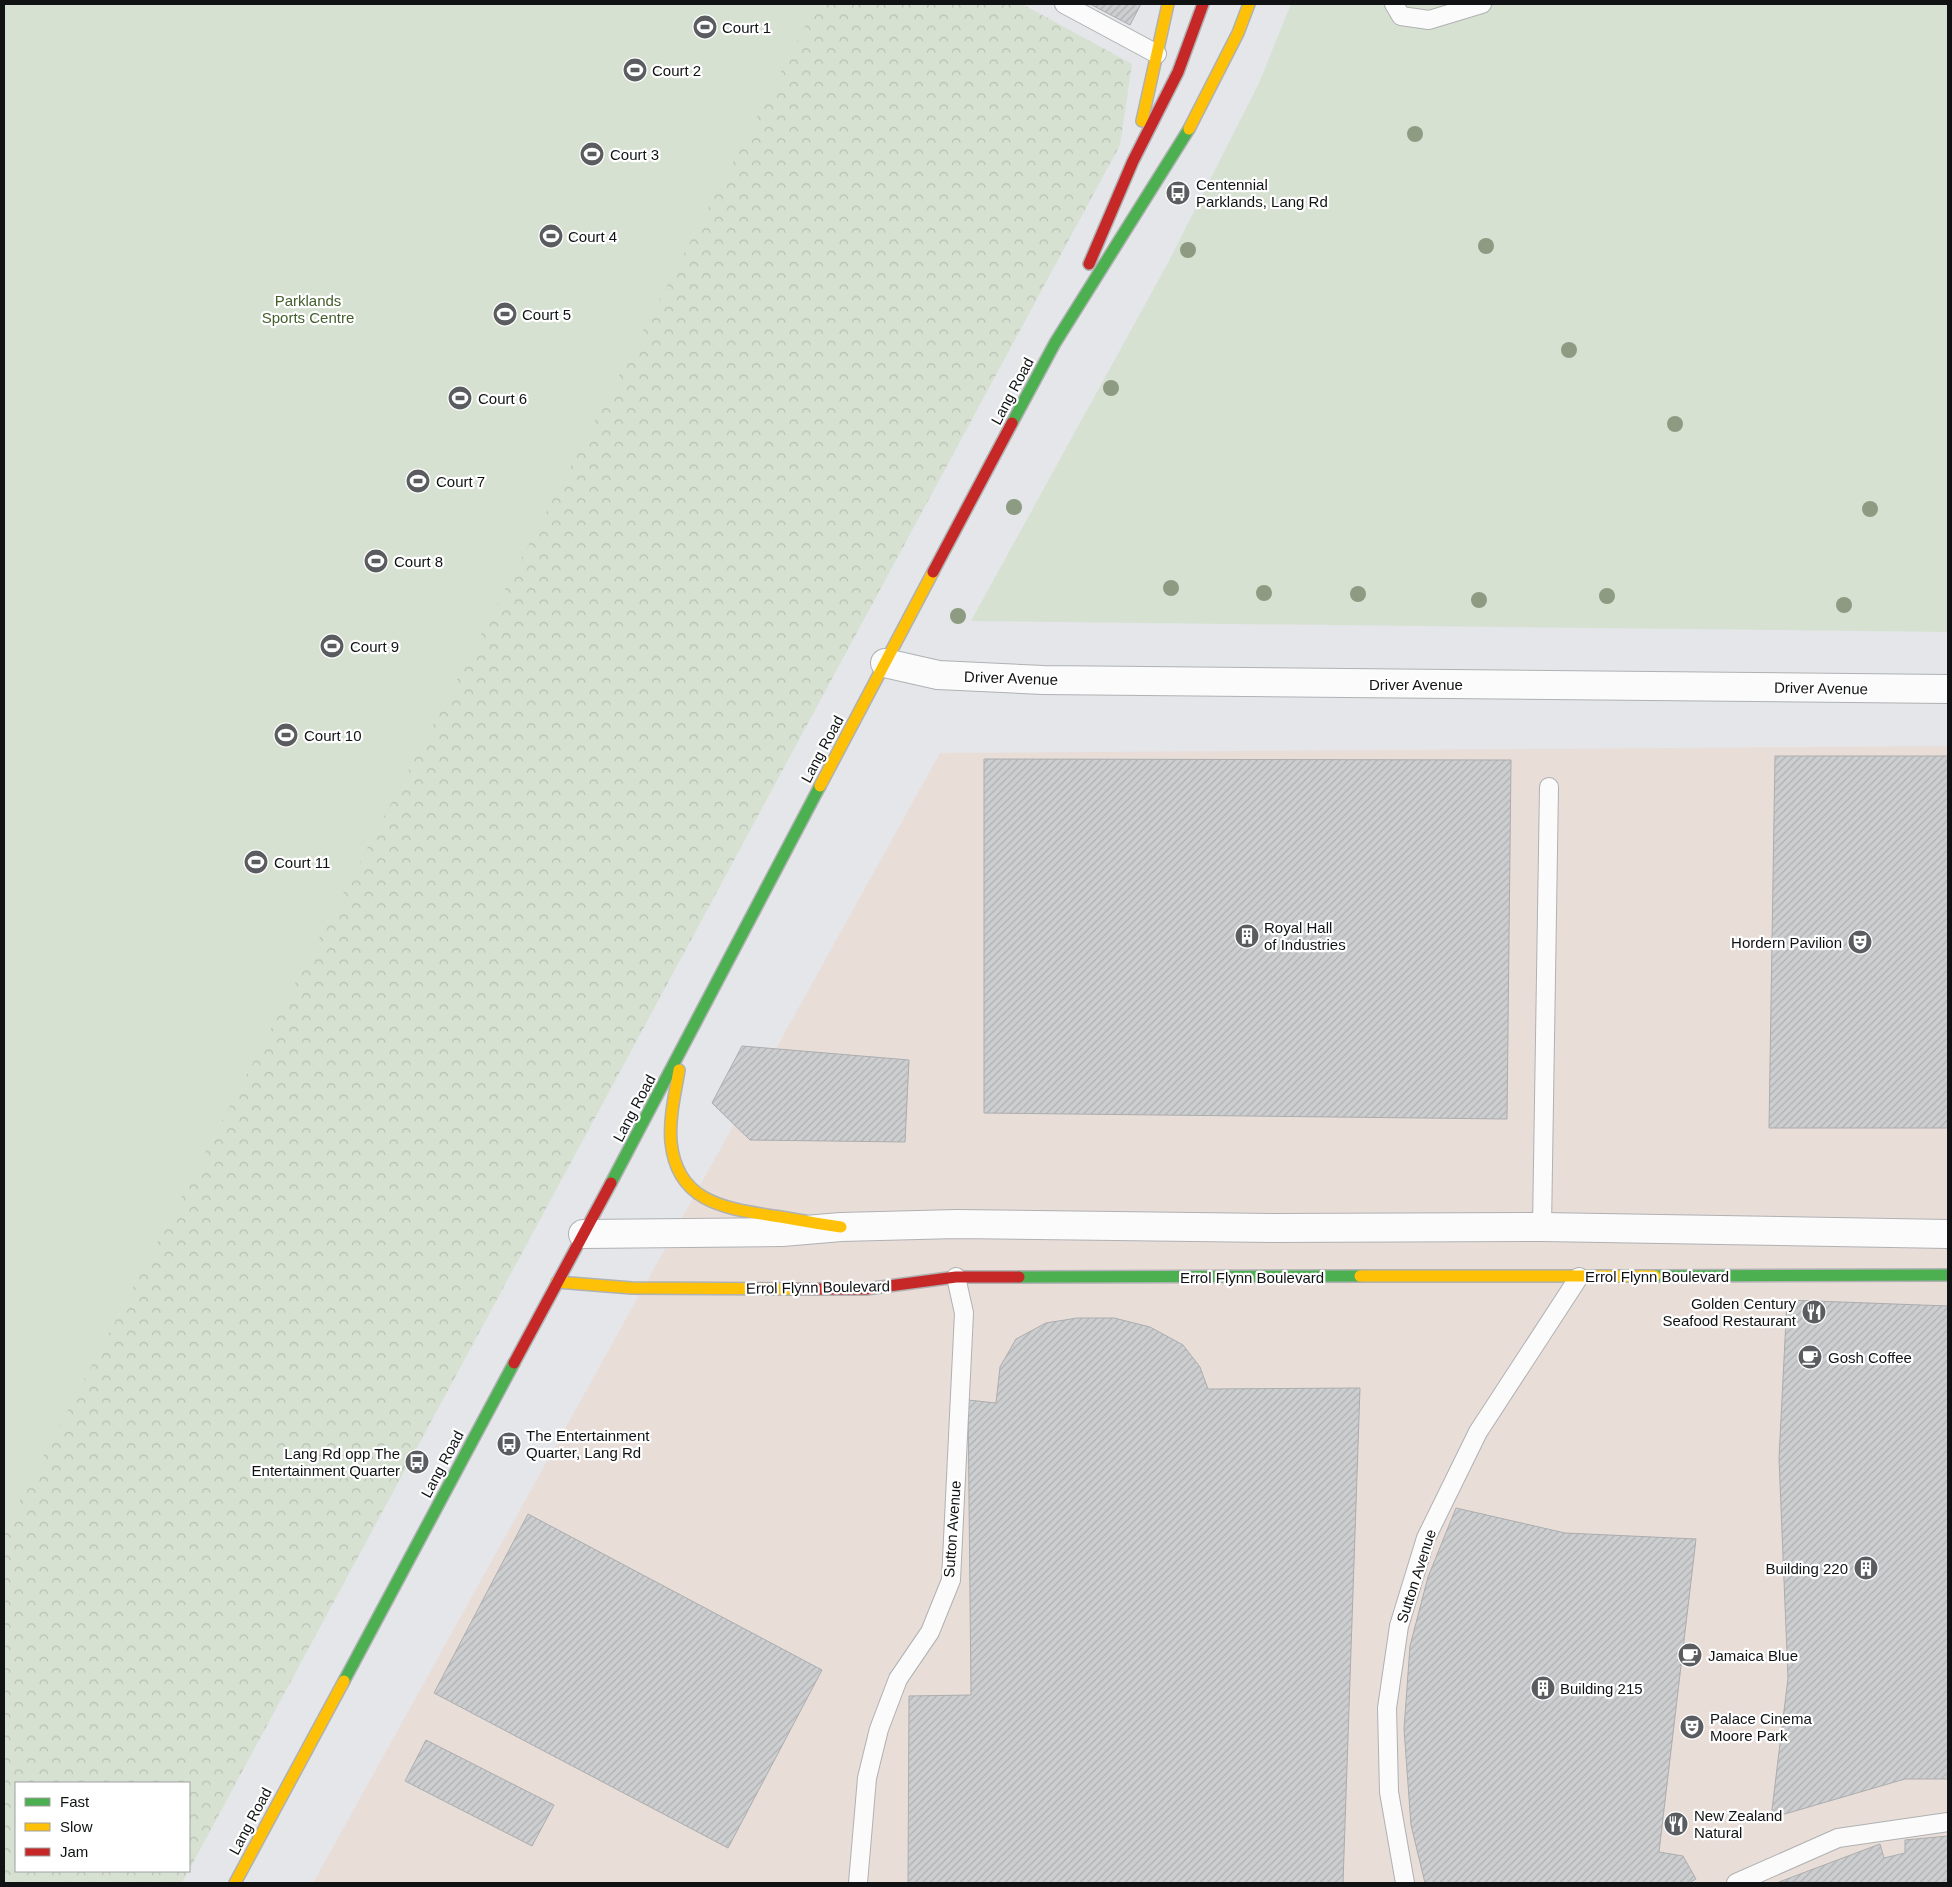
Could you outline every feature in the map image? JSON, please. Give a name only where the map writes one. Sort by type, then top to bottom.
[{"type":"street","points":[[1133,161],[1168,4]]},
{"type":"street","name":"Lang Road","points":[[1055,343],[1133,161],[1178,72],[1203,4]]},
{"type":"street","name":"Lang Road","points":[[234,1883],[682,1051],[1055,343],[1190,128],[1238,33],[1249,4]]},
{"type":"street","name":"Driver Avenue","points":[[885,663],[938,675],[1053,680],[1948,689]]},
{"type":"street","points":[[682,1051],[672,1111],[671,1142],[675,1162],[684,1178],[703,1199],[714,1204],[841,1227]]},
{"type":"street","points":[[584,1234],[782,1232],[841,1227],[957,1224],[1274,1228],[1542,1227],[1948,1234]]},
{"type":"street","name":"Errol Flynn Boulevard","points":[[557,1282],[615,1288],[866,1289],[956,1277],[1948,1276]]},
{"type":"lane","points":[[1064,4],[1157,54]]},
{"type":"lane","points":[[1394,4],[1401,16],[1429,20],[1482,4]]},
{"type":"lane","points":[[1542,1227],[1549,787]]},
{"type":"lane","name":"Sutton Avenue","points":[[858,1883],[867,1778],[879,1729],[898,1679],[930,1632],[950,1580],[964,1314],[956,1277]]},
{"type":"lane","name":"Sutton Avenue","points":[[1405,1883],[1389,1792],[1387,1708],[1399,1626],[1426,1538],[1478,1432],[1579,1277]]},
{"type":"lane","points":[[1736,1883],[1838,1838],[1948,1822]]},
{"type":"shaded area","points":[[1948,746],[1948,1883],[313,1883],[940,753]]},
{"type":"green space","name":"Parklands Sports Centre","points":[[4,4],[817,4],[4,1530]]},
{"type":"green space","points":[[816,4],[1022,4],[1132,64],[1120,145],[190,1868],[190,1782],[15,1782],[15,1872],[188,1872],[182,1883],[4,1883],[4,1529]]},
{"type":"green space","points":[[1291,4],[1948,4],[1948,632],[971,621],[1169,261],[1259,83]]},
{"type":"building","points":[[1090,4],[1141,4],[1130,25]]},
{"type":"building","name":"Hordern Pavilion","points":[[1775,756],[1948,756],[1948,1128],[1769,1128]]},
{"type":"building","name":"Royal Hall of Industries","points":[[984,759],[1511,760],[1507,1119],[984,1113]]},
{"type":"building","points":[[742,1046],[909,1060],[905,1142],[750,1140],[712,1103]]},
{"type":"building","name":"Building 220","points":[[1787,1300],[1948,1306],[1948,1779],[1905,1779],[1771,1818],[1788,1678],[1779,1458]]},
{"type":"building","points":[[1077,1318],[1114,1318],[1150,1327],[1183,1345],[1200,1367],[1208,1389],[1360,1388],[1343,1883],[908,1883],[909,1696],[971,1695],[968,1400],[996,1403],[1000,1367],[1016,1339],[1046,1323]]},
{"type":"building","name":"Building 215","points":[[1456,1508],[1565,1533],[1696,1539],[1659,1852],[1683,1856],[1696,1879],[1689,1883],[1425,1883],[1411,1825],[1404,1729],[1410,1646],[1428,1577]]},
{"type":"building","points":[[528,1514],[822,1670],[728,1848],[434,1693]]},
{"type":"building","points":[[426,1740],[554,1805],[532,1846],[405,1781]]},
{"type":"building","points":[[1948,1836],[1948,1883],[1779,1882],[1880,1844],[1884,1858],[1905,1853],[1905,1840]]},
{"type":"traffic: fast","points":[[1012,423],[1055,343],[1189,129]]},
{"type":"traffic: fast","points":[[611,1183],[820,786]]},
{"type":"traffic: fast","points":[[1655,1276],[1948,1275]]},
{"type":"traffic: fast","points":[[1019,1277],[1360,1276]]},
{"type":"traffic: fast","points":[[344,1681],[514,1363]]},
{"type":"traffic: slow","points":[[1142,121],[1168,4]]},
{"type":"traffic: slow","points":[[1189,129],[1238,33],[1249,4]]},
{"type":"traffic: slow","points":[[820,786],[933,572]]},
{"type":"traffic: slow","points":[[679,1070],[672,1115],[671,1142],[675,1162],[683,1178],[693,1190],[721,1205],[737,1210],[841,1227]]},
{"type":"traffic: slow","points":[[1360,1276],[1655,1276]]},
{"type":"traffic: slow","points":[[557,1282],[632,1288],[796,1289]]},
{"type":"traffic: slow","points":[[235,1883],[344,1681]]},
{"type":"traffic: jam","points":[[1089,264],[1133,161],[1178,72],[1203,4]]},
{"type":"traffic: jam","points":[[933,572],[1012,423]]},
{"type":"traffic: jam","points":[[514,1363],[611,1183]]},
{"type":"traffic: jam","points":[[796,1289],[866,1289],[956,1277],[1019,1277]]},
{"type":"place","name":"Court 1","points":[[705,27]]},
{"type":"place","name":"Court 2","points":[[635,70]]},
{"type":"place","name":"Court 3","points":[[592,154]]},
{"type":"place","name":"Centennial Parklands, Lang Rd","points":[[1178,193]]},
{"type":"place","name":"Court 4","points":[[551,236]]},
{"type":"place","name":"Court 5","points":[[505,314]]},
{"type":"place","name":"Court 6","points":[[460,398]]},
{"type":"place","name":"Court 7","points":[[418,481]]},
{"type":"place","name":"Court 8","points":[[376,561]]},
{"type":"place","name":"Court 9","points":[[332,646]]},
{"type":"place","name":"Court 10","points":[[286,735]]},
{"type":"place","name":"Court 11","points":[[256,862]]},
{"type":"place","name":"Royal Hall of Industries","points":[[1247,936]]},
{"type":"place","name":"Hordern Pavilion","points":[[1860,942]]},
{"type":"place","name":"Golden Century Seafood Restaurant","points":[[1814,1312]]},
{"type":"place","name":"Gosh Coffee","points":[[1810,1357]]},
{"type":"place","name":"The Entertainment Quarter, Lang Rd","points":[[509,1444]]},
{"type":"place","name":"Lang Rd opp The Entertainment Quarter","points":[[417,1462]]},
{"type":"place","name":"Building 220","points":[[1866,1568]]},
{"type":"place","name":"Jamaica Blue","points":[[1690,1655]]},
{"type":"place","name":"Building 215","points":[[1543,1688]]},
{"type":"place","name":"Palace Cinema Moore Park","points":[[1692,1727]]},
{"type":"place","name":"New Zealand Natural","points":[[1676,1824]]}]
